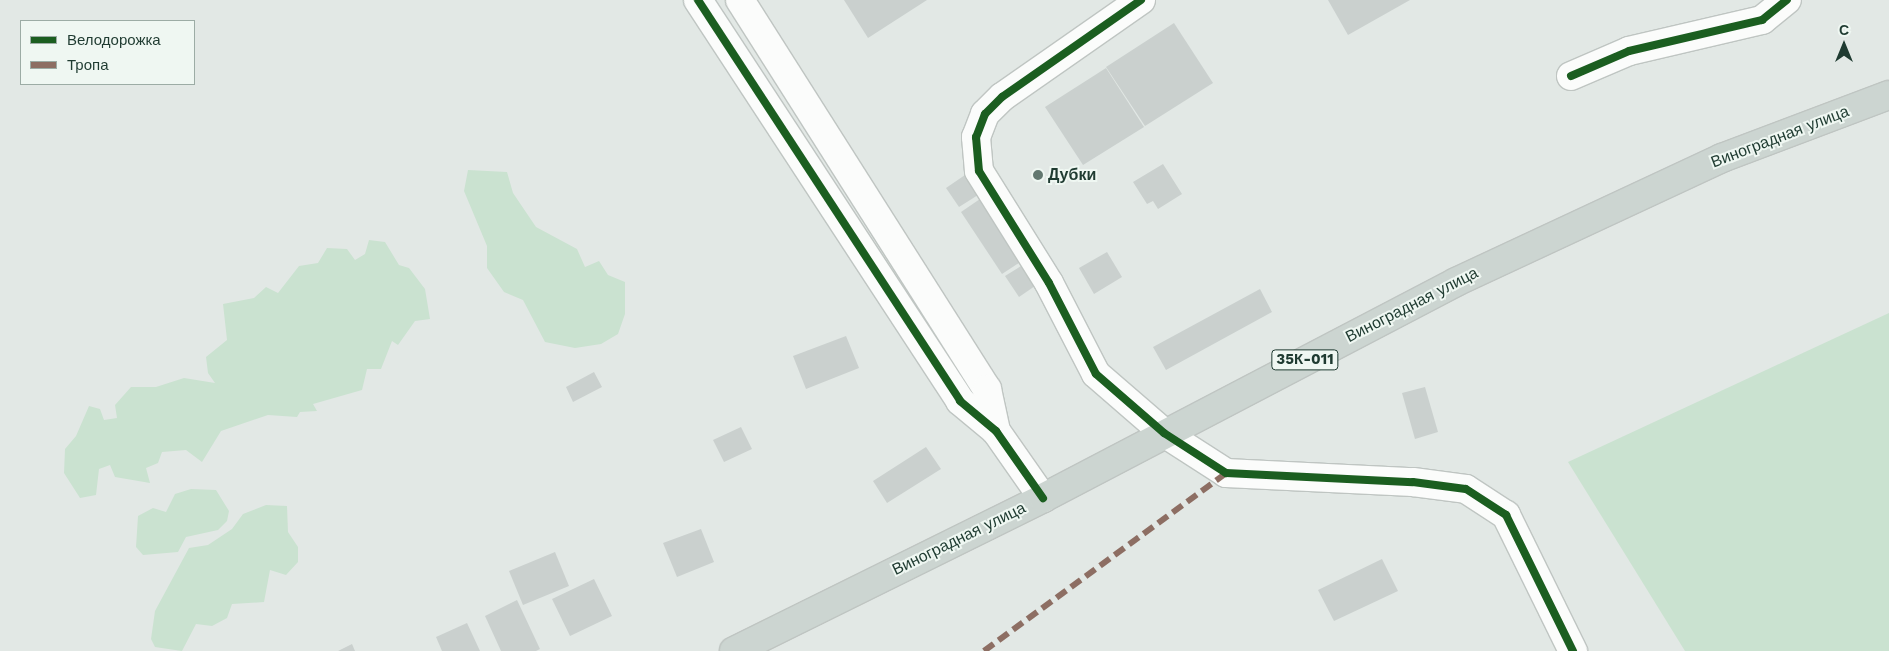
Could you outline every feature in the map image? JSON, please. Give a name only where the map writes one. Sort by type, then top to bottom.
[{"type":"main road","name":"Виноградная улица","points":[[734,651],[1043,498],[1164,433],[1456,282],[1722,158],[1889,95]]},
{"type":"street","points":[[698,0],[960,401],[996,431],[1043,498]]},
{"type":"street","points":[[740,0],[987,389],[996,431]]},
{"type":"street","points":[[1141,0],[1002,97],[985,114],[976,137],[978,171],[1049,283],[1096,374],[1164,433],[1226,473],[1413,482],[1466,489],[1506,515],[1573,651]]},
{"type":"street","points":[[1571,76],[1629,51],[1762,20],[1787,0]]},
{"type":"green space","points":[[468,170],[507,172],[513,193],[536,227],[577,249],[585,267],[599,261],[608,275],[625,282],[625,314],[618,334],[601,344],[575,348],[545,342],[523,300],[504,292],[487,268],[487,246],[464,191]]},
{"type":"green space","points":[[369,240],[385,242],[399,265],[409,268],[425,289],[430,319],[415,321],[398,345],[392,341],[381,369],[367,369],[362,390],[313,404],[317,411],[300,412],[297,417],[268,415],[221,431],[202,462],[186,450],[162,452],[158,463],[146,468],[150,483],[115,477],[110,465],[99,469],[96,495],[80,498],[64,473],[65,449],[76,436],[89,406],[100,409],[104,420],[117,418],[115,405],[131,387],[156,387],[184,378],[215,383],[208,373],[206,357],[227,340],[223,304],[254,298],[266,287],[278,293],[299,266],[318,263],[327,248],[347,249],[355,260],[365,254]]},
{"type":"green space","points":[[1889,313],[1889,651],[1685,651],[1568,462]]},
{"type":"green space","points":[[191,489],[216,490],[229,511],[227,521],[218,530],[186,537],[178,552],[143,555],[136,547],[138,516],[153,508],[166,512],[175,494]]},
{"type":"green space","points":[[266,505],[287,506],[288,532],[298,547],[298,562],[286,575],[270,570],[264,602],[232,604],[227,618],[212,626],[196,624],[182,651],[155,647],[151,639],[155,611],[189,548],[208,545],[232,529],[243,514]]},
{"type":"building","points":[[844,0],[927,0],[868,38]]},
{"type":"building","points":[[1328,0],[1410,0],[1348,35]]},
{"type":"building","points":[[1174,23],[1213,83],[1145,126],[1106,67]]},
{"type":"building","points":[[1106,68],[1144,127],[1083,165],[1045,107]]},
{"type":"building","points":[[1163,164],[1182,194],[1158,209],[1153,201],[1147,204],[1133,182]]},
{"type":"building","points":[[965,175],[978,195],[959,207],[946,188]]},
{"type":"building","points":[[980,199],[1022,261],[1002,274],[961,212]]},
{"type":"building","points":[[1107,252],[1122,277],[1094,294],[1079,268]]},
{"type":"building","points":[[1021,266],[1035,286],[1019,297],[1005,276]]},
{"type":"building","points":[[1260,289],[1272,312],[1166,370],[1153,347]]},
{"type":"building","points":[[846,336],[859,368],[806,389],[793,356]]},
{"type":"building","points":[[594,372],[602,387],[573,402],[566,387]]},
{"type":"building","points":[[1425,387],[1438,432],[1415,439],[1402,393]]},
{"type":"building","points":[[741,427],[752,449],[724,462],[713,440]]},
{"type":"building","points":[[926,447],[941,469],[887,503],[873,481]]},
{"type":"building","points":[[701,529],[714,562],[677,577],[663,543]]},
{"type":"building","points":[[555,552],[569,586],[523,605],[509,571]]},
{"type":"building","points":[[1382,559],[1398,591],[1334,621],[1318,590]]},
{"type":"building","points":[[594,579],[612,616],[570,636],[552,599]]},
{"type":"building","points":[[517,600],[540,649],[536,651],[501,651],[485,616]]},
{"type":"building","points":[[467,623],[480,651],[442,651],[436,637]]},
{"type":"building","points":[[352,644],[355,651],[338,651]]},
{"type":"marked path","points":[[984,651],[1226,473]]},
{"type":"cycle path","points":[[698,0],[960,401],[996,431],[1043,498]]},
{"type":"cycle path","points":[[1141,0],[1002,97],[985,114],[976,137],[979,171],[1049,283],[1096,374],[1164,433],[1226,473],[1413,482],[1466,489],[1506,515],[1573,651]]},
{"type":"cycle path","points":[[1571,76],[1629,51],[1762,20],[1787,0]]},
{"type":"place","name":"Дубки","points":[[1038,175]]}]
